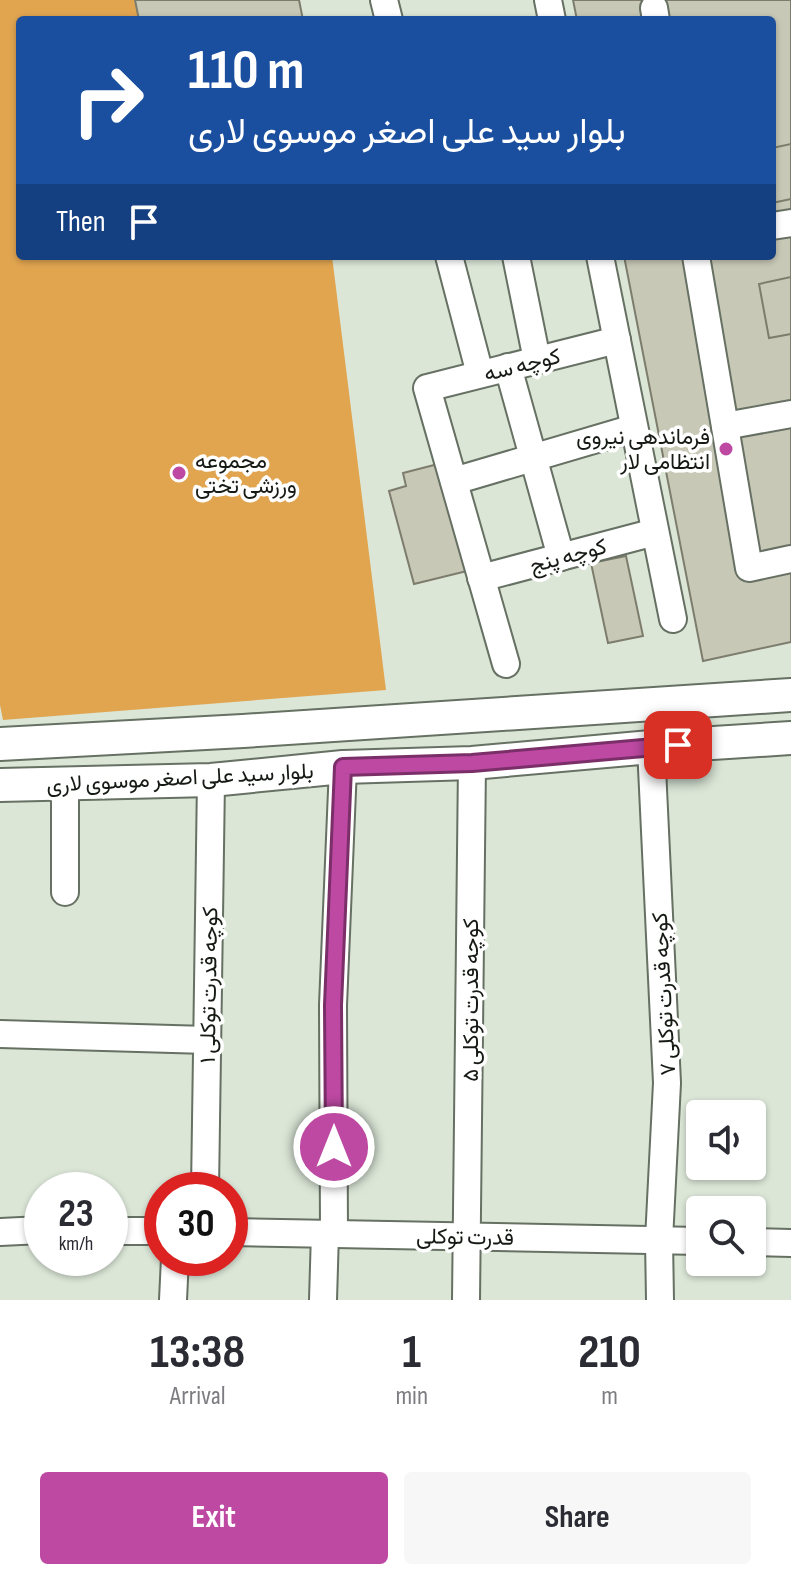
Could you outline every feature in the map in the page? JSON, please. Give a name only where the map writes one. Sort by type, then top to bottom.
[{"type":"main road","name":"بلوار سید علی اصغر موسوی لاری","points":[[0,744],[791,695]]},
{"type":"main road","name":"بلوار سید علی اصغر موسوی لاری","points":[[0,784],[211,780],[343,767],[472,763],[791,738]]},
{"type":"street","points":[[450,260],[480,374]]},
{"type":"street","points":[[517,260],[537,360]]},
{"type":"street","points":[[601,260],[673,619]]},
{"type":"street","points":[[697,260],[749,568],[791,559]]},
{"type":"street","name":"کوچه سه","points":[[454,481],[427,388],[617,340]]},
{"type":"street","points":[[508,367],[561,557]]},
{"type":"street","points":[[725,426],[791,414]]},
{"type":"street","points":[[506,664],[454,481],[634,428]]},
{"type":"street","name":"کوچه پنج","points":[[481,578],[655,532]]},
{"type":"street","name":"کوچه قدرت توکلی ۷","points":[[651,747],[667,1083],[659,1240],[660,1300]]},
{"type":"street","name":"کوچه قدرت توکلی ۵","points":[[466,1300],[472,763]]},
{"type":"street","points":[[323,1300],[329,1233],[333,1005],[343,767]]},
{"type":"street","name":"کوچه قدرت توکلی ۱","points":[[205,1172],[211,780]]},
{"type":"street","points":[[65,784],[65,892]]},
{"type":"street","points":[[0,1034],[207,1040]]},
{"type":"street","points":[[0,1232],[24,1231]]},
{"type":"street","name":"قدرت توکلی","points":[[248,1232],[686,1241]]},
{"type":"street","points":[[766,1242],[791,1243]]},
{"type":"street","points":[[173,1300],[174,1276]]},
{"type":"shaded area","name":"مجموعه ورزشی تختی","points":[[0,0],[299,0],[301,16],[16,16],[16,260],[332,260],[386,690],[3,720],[0,705]]},
{"type":"building","points":[[135,0],[299,0],[302,16],[138,16]]},
{"type":"building","name":"فرماندهی نیروی انتظامی لار","points":[[573,0],[791,0],[791,642],[703,661],[625,260],[776,260],[776,16],[576,16]]},
{"type":"building","points":[[791,144],[791,199],[776,202],[776,147]]},
{"type":"building","points":[[791,277],[791,334],[769,338],[759,284]]},
{"type":"building","points":[[438,464],[467,571],[414,584],[389,491],[406,486],[403,473]]},
{"type":"building","points":[[626,556],[643,636],[608,643],[591,563]]},
{"type":"place","name":"فرماندهی نیروی انتظامی لار","points":[[726,449]]},
{"type":"place","name":"مجموعه ورزشی تختی","points":[[179,473]]},
{"type":"route","points":[[334,1147],[333,1005],[343,767],[472,763],[678,745]]}]
